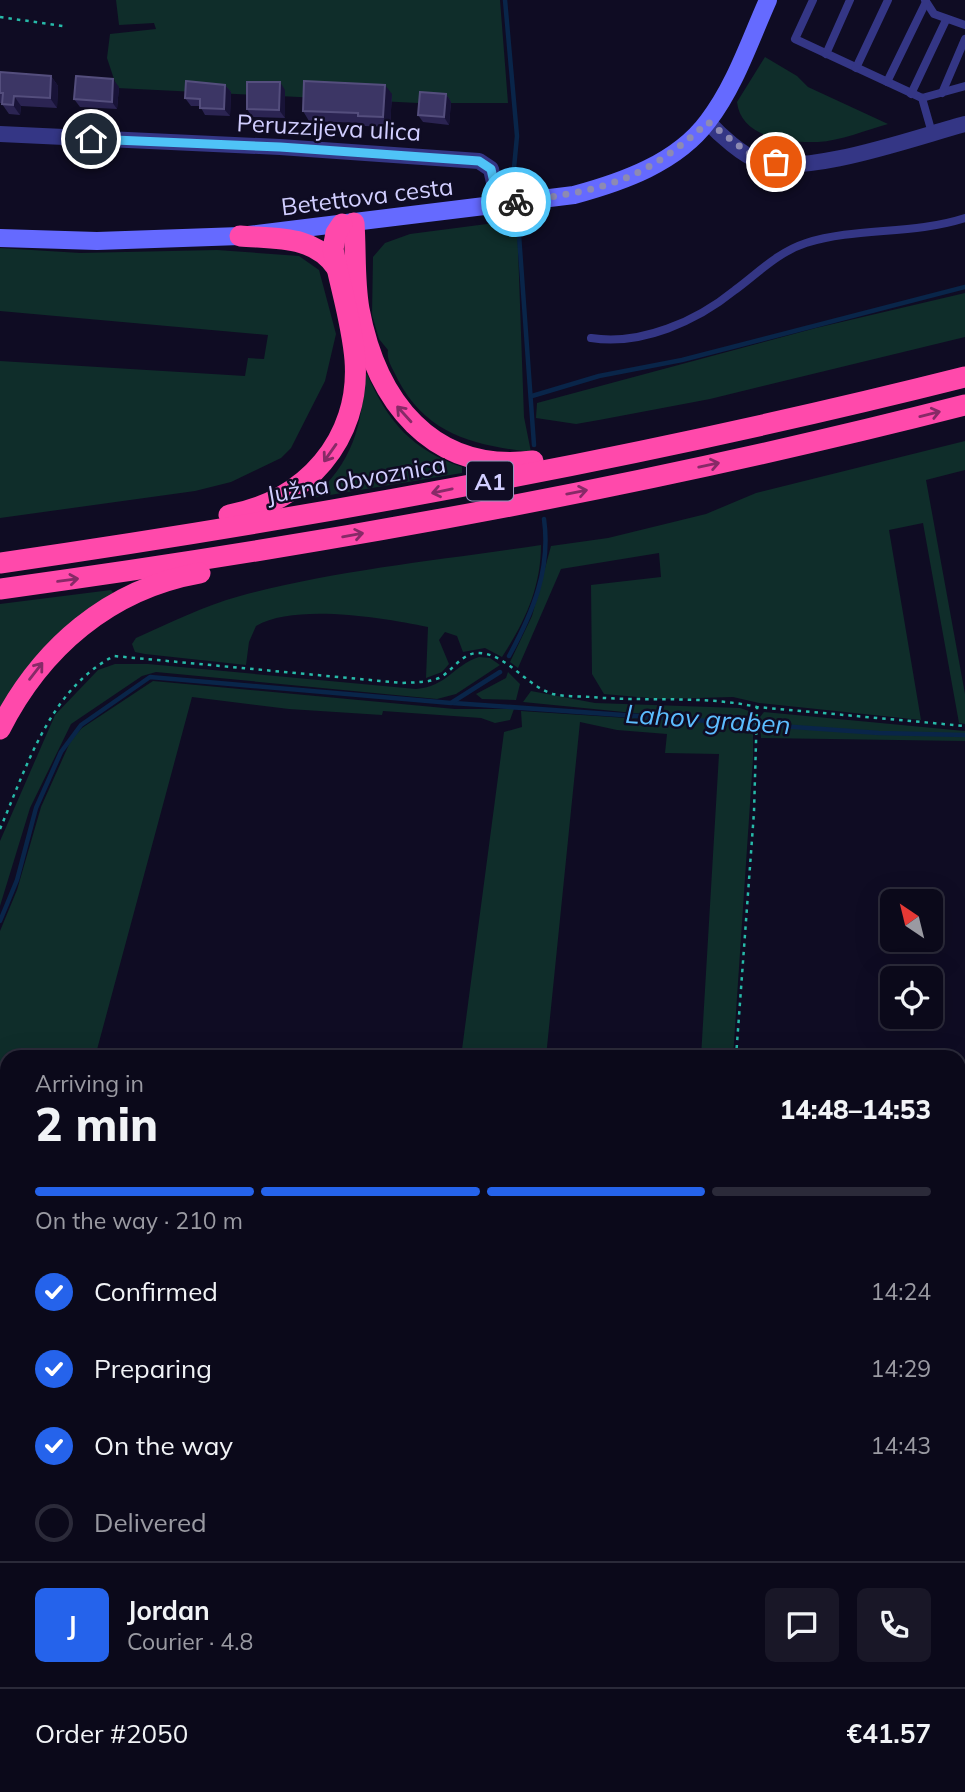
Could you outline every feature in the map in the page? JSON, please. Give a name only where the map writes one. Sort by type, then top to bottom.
[{"type":"highway","points":[[132,543],[184,523],[261,508],[299,487],[327,458],[345,425],[354,387],[351,331],[336,268],[333,240],[348,223]]},
{"type":"highway","points":[[348,223],[358,306],[371,355],[381,378],[407,418],[428,437],[458,453],[495,462],[521,462],[782,410],[845,407]]},
{"type":"highway","points":[[240,236],[309,243],[326,254],[336,268]]},
{"type":"highway","name":"Južna obvoznica","points":[[0,562],[428,494],[845,407],[965,377]]},
{"type":"highway","name":"A1","points":[[0,589],[286,547],[756,456],[965,405]]},
{"type":"highway","points":[[0,729],[21,690],[51,653],[101,611],[152,586],[190,575],[253,564],[286,547]]},
{"type":"street","name":"Betettova cesta","points":[[0,238],[97,241],[240,236],[574,195],[615,184],[669,156],[708,122],[727,89],[768,0]]},
{"type":"street","points":[[708,122],[759,161],[793,163],[828,160],[965,124]]},
{"type":"street","name":"Peruzzijeva ulica","points":[[0,134],[280,147],[479,161],[491,169],[511,203]]},
{"type":"lane","points":[[813,0],[795,39],[922,98],[965,86]]},
{"type":"lane","points":[[826,54],[850,0]]},
{"type":"lane","points":[[856,68],[888,0]]},
{"type":"lane","points":[[887,82],[925,1]]},
{"type":"lane","points":[[925,1],[934,14],[965,25]]},
{"type":"lane","points":[[911,94],[946,20]]},
{"type":"lane","points":[[942,93],[965,39]]},
{"type":"lane","points":[[922,98],[932,133]]},
{"type":"lane","points":[[591,338],[624,341],[678,324],[733,292],[770,261],[807,243],[933,228],[965,218]]},
{"type":"path","points":[[0,17],[63,26]]},
{"type":"path","points":[[0,829],[54,712],[92,667],[114,656],[402,683],[428,682],[442,676],[458,662],[475,653],[490,654],[528,683],[554,694],[639,702],[735,702],[757,707],[965,726]]},
{"type":"path","points":[[736,1050],[757,707]]},
{"type":"green space","points":[[116,0],[500,0],[508,103],[418,103],[117,88],[107,58],[110,34],[156,29],[154,23],[119,25]]},
{"type":"green space","points":[[765,57],[797,76],[808,87],[888,124],[818,142],[780,139],[756,131],[740,114],[737,102]]},
{"type":"green space","points":[[517,220],[524,417],[531,452],[472,441],[438,425],[423,413],[398,380],[389,362],[388,350],[379,339],[372,315],[373,257],[385,243],[410,234]]},
{"type":"green space","points":[[0,248],[80,253],[217,250],[299,256],[319,270],[336,334],[325,381],[291,448],[281,458],[231,482],[195,491],[0,518],[0,361],[245,376],[248,358],[264,359],[268,335],[0,311]]},
{"type":"green space","points":[[965,293],[965,337],[710,399],[599,420],[576,424],[536,418],[537,403],[816,328]]},
{"type":"green space","points":[[364,374],[367,374],[384,406],[404,432],[429,452],[462,467],[462,473],[312,498],[337,472],[353,442],[361,410]]},
{"type":"green space","points":[[965,441],[965,470],[926,480],[965,694],[965,724],[959,723],[923,523],[889,530],[921,720],[759,703],[733,697],[660,699],[604,694],[592,674],[591,585],[661,577],[659,553],[561,569],[518,668],[510,662],[532,616],[551,546],[608,538],[706,514],[756,493]]},
{"type":"green space","points":[[541,545],[535,590],[518,631],[502,657],[485,648],[463,652],[457,636],[445,632],[439,640],[449,664],[442,672],[426,678],[428,627],[340,614],[293,615],[256,626],[249,642],[246,665],[145,654],[135,652],[132,644],[136,638],[200,610],[276,587],[351,572]]},
{"type":"green space","points":[[111,590],[115,595],[0,715],[0,604]]},
{"type":"green space","points":[[479,657],[490,658],[500,665],[456,694],[437,699],[156,672],[142,676],[71,724],[30,808],[0,906],[0,841],[55,715],[98,670],[115,664],[148,664],[416,689],[436,684],[462,665]]},
{"type":"green space","points":[[508,672],[520,684],[516,700],[482,699],[476,694],[506,678]]},
{"type":"green space","points":[[153,681],[455,709],[514,709],[510,720],[495,723],[481,718],[383,711],[382,715],[289,709],[192,697],[97,1050],[0,1050],[0,931],[17,890],[41,807],[71,740],[82,728]]},
{"type":"green space","points":[[531,691],[595,703],[740,708],[749,711],[753,716],[753,759],[733,1050],[701,1050],[719,754],[665,753],[667,734],[617,730],[580,722],[547,1050],[462,1050],[504,732],[522,727],[521,711],[642,719],[644,714],[523,702]]},
{"type":"green space","points":[[764,712],[965,731],[965,741],[761,738],[760,717]]},
{"type":"building","points":[[0,72],[51,76],[50,98],[14,96],[13,105],[2,104]]},
{"type":"building","points":[[76,76],[113,79],[112,102],[74,99]]},
{"type":"building","points":[[186,81],[225,85],[224,109],[200,108],[200,99],[185,98]]},
{"type":"building","points":[[304,81],[385,85],[383,117],[358,116],[358,113],[303,111]]},
{"type":"building","points":[[247,82],[280,82],[279,110],[247,109]]},
{"type":"building","points":[[420,92],[446,94],[444,117],[418,115]]},
{"type":"waterway","points":[[505,0],[517,136],[514,168],[516,198]]},
{"type":"waterway","points":[[517,207],[534,445]]},
{"type":"waterway","points":[[532,396],[599,376],[682,360],[965,287]]},
{"type":"waterway","points":[[509,656],[526,623],[538,590],[545,555],[544,519]]},
{"type":"waterway","points":[[0,921],[17,880],[36,808],[61,752],[81,725],[150,677],[451,703],[500,672]]},
{"type":"waterway","name":"Lahov graben","points":[[453,703],[879,733],[965,735]]},
{"type":"way so far","points":[[516,202],[574,195],[615,184],[669,156],[708,122],[718,133],[759,161],[776,162]]},
{"type":"route","points":[[91,139],[442,156],[479,161],[491,169],[499,205],[516,202]]}]
